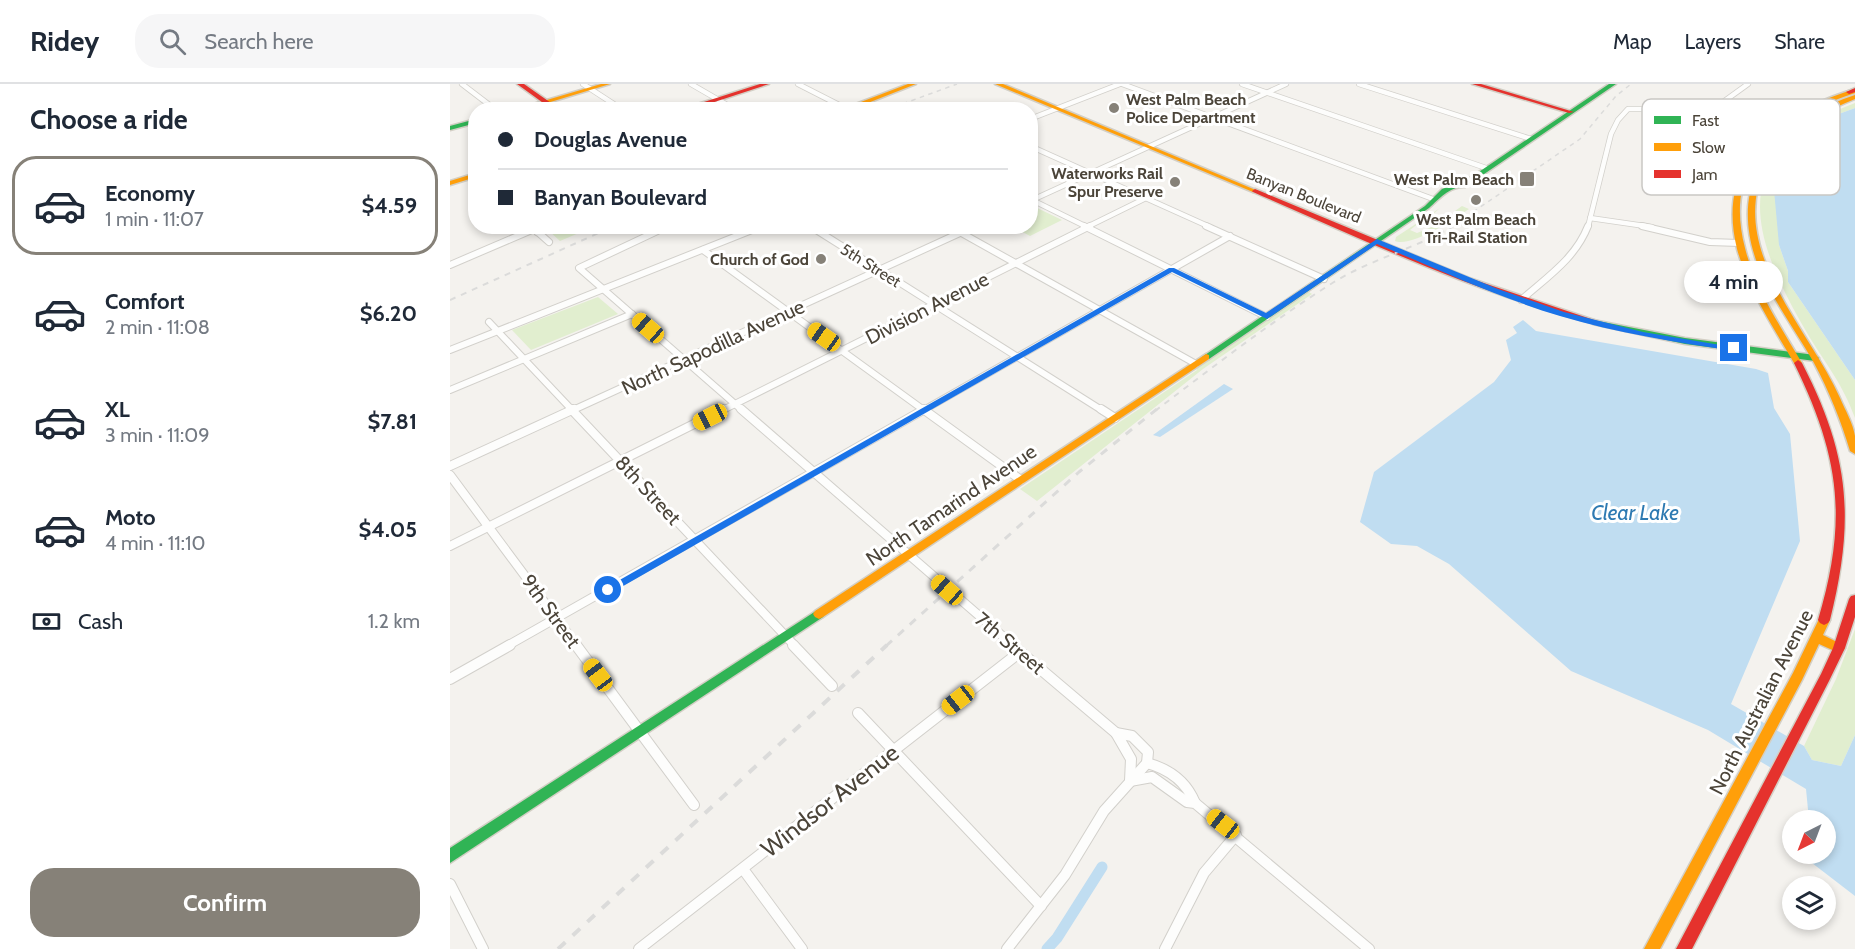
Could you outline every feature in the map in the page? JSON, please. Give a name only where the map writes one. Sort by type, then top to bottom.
[{"type":"street","points":[[462,84],[486,102]]},
{"type":"street","points":[[520,84],[546,101]]},
{"type":"street","points":[[543,102],[587,86],[607,84]]},
{"type":"street","points":[[691,84],[722,102]]},
{"type":"street","points":[[713,102],[765,84]]},
{"type":"street","points":[[712,102],[772,84]]},
{"type":"street","points":[[798,84],[833,102]]},
{"type":"street","points":[[865,102],[913,84]]},
{"type":"street","name":"Banyan Boulevard","points":[[998,84],[1377,242],[1521,300],[1562,314],[1643,335],[1704,345],[1815,358]]},
{"type":"street","points":[[1038,116],[1121,84],[1435,200]]},
{"type":"street","points":[[1242,84],[1486,168]]},
{"type":"street","points":[[1038,197],[1287,84]]},
{"type":"street","points":[[1359,84],[1531,139]]},
{"type":"street","points":[[1475,84],[1571,112]]},
{"type":"street","name":"North Tamarind Avenue","points":[[450,856],[1324,279],[1435,200],[1453,184],[1467,182],[1613,84]]},
{"type":"street","points":[[1727,99],[1748,84]]},
{"type":"street","points":[[587,86],[611,102]]},
{"type":"street","points":[[1840,100],[1854,92]]},
{"type":"street","name":"North Australian Avenue","points":[[1836,99],[1854,92]]},
{"type":"street","points":[[1521,300],[1577,249],[1586,232],[1614,126],[1626,110],[1633,108],[1642,110]]},
{"type":"street","points":[[451,127],[468,123]]},
{"type":"street","points":[[1038,150],[1324,279]]},
{"type":"street","points":[[452,181],[468,178]]},
{"type":"street","name":"North Australian Avenue","points":[[1652,949],[1817,638],[1837,581],[1842,554],[1844,501],[1829,431],[1814,392],[1759,289],[1739,243],[1734,209],[1737,195]]},
{"type":"street","points":[[1752,195],[1750,226],[1768,279],[1815,358],[1845,417],[1855,451]]},
{"type":"street","name":"Division Avenue","points":[[450,546],[1146,198]]},
{"type":"street","points":[[1038,203],[1267,316]]},
{"type":"street","points":[[1590,218],[1663,229],[1693,239],[1755,246]]},
{"type":"street","points":[[450,265],[522,234]]},
{"type":"street","points":[[540,234],[549,242]]},
{"type":"street","name":"7th Street","points":[[651,234],[579,268],[907,556],[1116,733],[1131,759],[1130,780]]},
{"type":"street","points":[[450,350],[742,234]]},
{"type":"street","name":"5th Street","points":[[822,234],[1115,418]]},
{"type":"street","name":"North Sapodilla Avenue","points":[[450,466],[959,234]]},
{"type":"street","points":[[963,234],[1196,364]]},
{"type":"street","points":[[450,679],[1230,236]]},
{"type":"street","points":[[703,250],[1021,480]]},
{"type":"street","points":[[450,390],[632,314]]},
{"type":"street","name":"8th Street","points":[[489,322],[832,686]]},
{"type":"street","name":"9th Street","points":[[450,475],[694,805]]},
{"type":"street","points":[[1684,949],[1839,648],[1855,599]]},
{"type":"street","points":[[1817,638],[1839,648]]},
{"type":"street","name":"Windsor Avenue","points":[[639,949],[1020,652]]},
{"type":"street","points":[[858,713],[1041,906]]},
{"type":"street","name":"7th Street","points":[[1116,733],[1132,736],[1148,752],[1147,763]]},
{"type":"street","points":[[1007,949],[1065,875],[1104,811],[1147,763],[1172,773],[1191,790],[1195,803]]},
{"type":"street","points":[[1130,780],[1152,777],[1187,802],[1195,803],[1236,835],[1369,949]]},
{"type":"street","points":[[1165,949],[1204,873],[1236,835]]},
{"type":"street","points":[[743,869],[801,949]]},
{"type":"street","points":[[450,884],[483,949]]},
{"type":"green space","points":[[1855,103],[1855,108],[1840,114],[1840,110]]},
{"type":"green space","points":[[1761,195],[1791,195],[1779,245],[1788,271],[1788,282],[1855,380],[1855,418],[1840,386],[1789,301],[1773,266],[1763,233]]},
{"type":"green space","points":[[1462,206],[1469,209],[1421,237],[1402,242],[1395,241],[1396,237],[1440,208],[1432,215],[1436,217],[1430,216],[1421,222],[1424,225],[1419,223],[1410,230],[1417,233],[1447,221],[1443,219],[1449,220],[1459,214],[1455,211]]},
{"type":"green space","points":[[1038,208],[1062,220],[1038,232]]},
{"type":"green space","points":[[552,234],[576,234],[560,241]]},
{"type":"green space","points":[[1309,292],[1312,294],[1203,369],[1037,501],[1020,489],[1197,370],[1195,367]]},
{"type":"green space","points":[[598,297],[618,314],[531,350],[512,330]]},
{"type":"green space","points":[[1855,629],[1855,735],[1841,766],[1812,760],[1804,746],[1836,679]]},
{"type":"water","points":[[1855,108],[1855,380],[1788,282],[1788,271],[1779,245],[1774,195],[1840,195],[1840,114]]},
{"type":"water","name":"Clear Lake","points":[[1523,320],[1536,331],[1768,373],[1774,408],[1790,434],[1800,541],[1731,704],[1804,746],[1812,760],[1841,766],[1855,735],[1855,896],[1836,881],[1836,876],[1829,876],[1813,864],[1836,864],[1836,810],[1808,810],[1806,789],[1708,730],[1571,671],[1449,564],[1417,546],[1391,544],[1360,522],[1374,472],[1494,382],[1511,360],[1506,340],[1517,333],[1513,327]]},
{"type":"water","points":[[1224,384],[1233,389],[1160,437],[1153,435]]},
{"type":"waterway","points":[[1047,949],[1057,938],[1102,867]]},
{"type":"railway","points":[[908,102],[957,84]]},
{"type":"railway","points":[[1451,227],[1580,139],[1616,96],[1631,84]]},
{"type":"railway","points":[[1155,411],[1265,328],[1334,282],[1454,226]]},
{"type":"railway","points":[[450,300],[596,234]]},
{"type":"railway","points":[[886,646],[1079,472],[1157,409]]},
{"type":"railway","points":[[558,949],[887,645]]},
{"type":"traffic: fast","points":[[1463,186],[1613,84]]},
{"type":"traffic: fast","points":[[450,128],[468,123]]},
{"type":"traffic: fast","points":[[1206,357],[1427,207],[1444,190],[1466,182]]},
{"type":"traffic: fast","points":[[1596,322],[1685,341],[1815,358]]},
{"type":"traffic: fast","points":[[450,856],[819,614]]},
{"type":"traffic: slow","points":[[544,102],[607,84]]},
{"type":"traffic: slow","points":[[865,102],[913,84]]},
{"type":"traffic: slow","points":[[998,84],[1255,191]]},
{"type":"traffic: slow","points":[[1830,99],[1855,91]]},
{"type":"traffic: slow","points":[[1840,104],[1855,97]]},
{"type":"traffic: slow","points":[[450,183],[468,177]]},
{"type":"traffic: slow","points":[[1738,195],[1736,218],[1746,263],[1766,307],[1798,363]]},
{"type":"traffic: slow","points":[[1753,195],[1754,238],[1760,259],[1780,301],[1824,374],[1855,451]]},
{"type":"traffic: slow","points":[[819,614],[1206,357]]},
{"type":"traffic: slow","points":[[1652,949],[1798,676],[1824,620]]},
{"type":"traffic: slow","points":[[1817,638],[1839,648]]},
{"type":"traffic: jam","points":[[520,84],[546,102]]},
{"type":"traffic: jam","points":[[708,102],[766,84]]},
{"type":"traffic: jam","points":[[1475,84],[1571,112]]},
{"type":"traffic: jam","points":[[1849,92],[1855,90]]},
{"type":"traffic: jam","points":[[1255,191],[1466,279],[1596,322]]},
{"type":"traffic: jam","points":[[1798,363],[1826,426],[1835,458],[1840,489],[1842,521],[1840,553],[1834,586],[1824,620]]},
{"type":"traffic: jam","points":[[1684,949],[1825,677],[1839,648],[1855,599]]},
{"type":"place","name":"West Palm Beach Police Department","points":[[1114,108]]},
{"type":"place","name":"West Palm Beach","points":[[1527,179]]},
{"type":"place","name":"Waterworks Rail Spur Preserve","points":[[1175,182]]},
{"type":"place","name":"West Palm Beach Tri-Rail Station","points":[[1476,200]]},
{"type":"place","name":"Church of God","points":[[821,259]]},
{"type":"route","points":[[608,590],[1172,269],[1267,316],[1377,242],[1495,291],[1562,314],[1643,335],[1734,348]]}]
